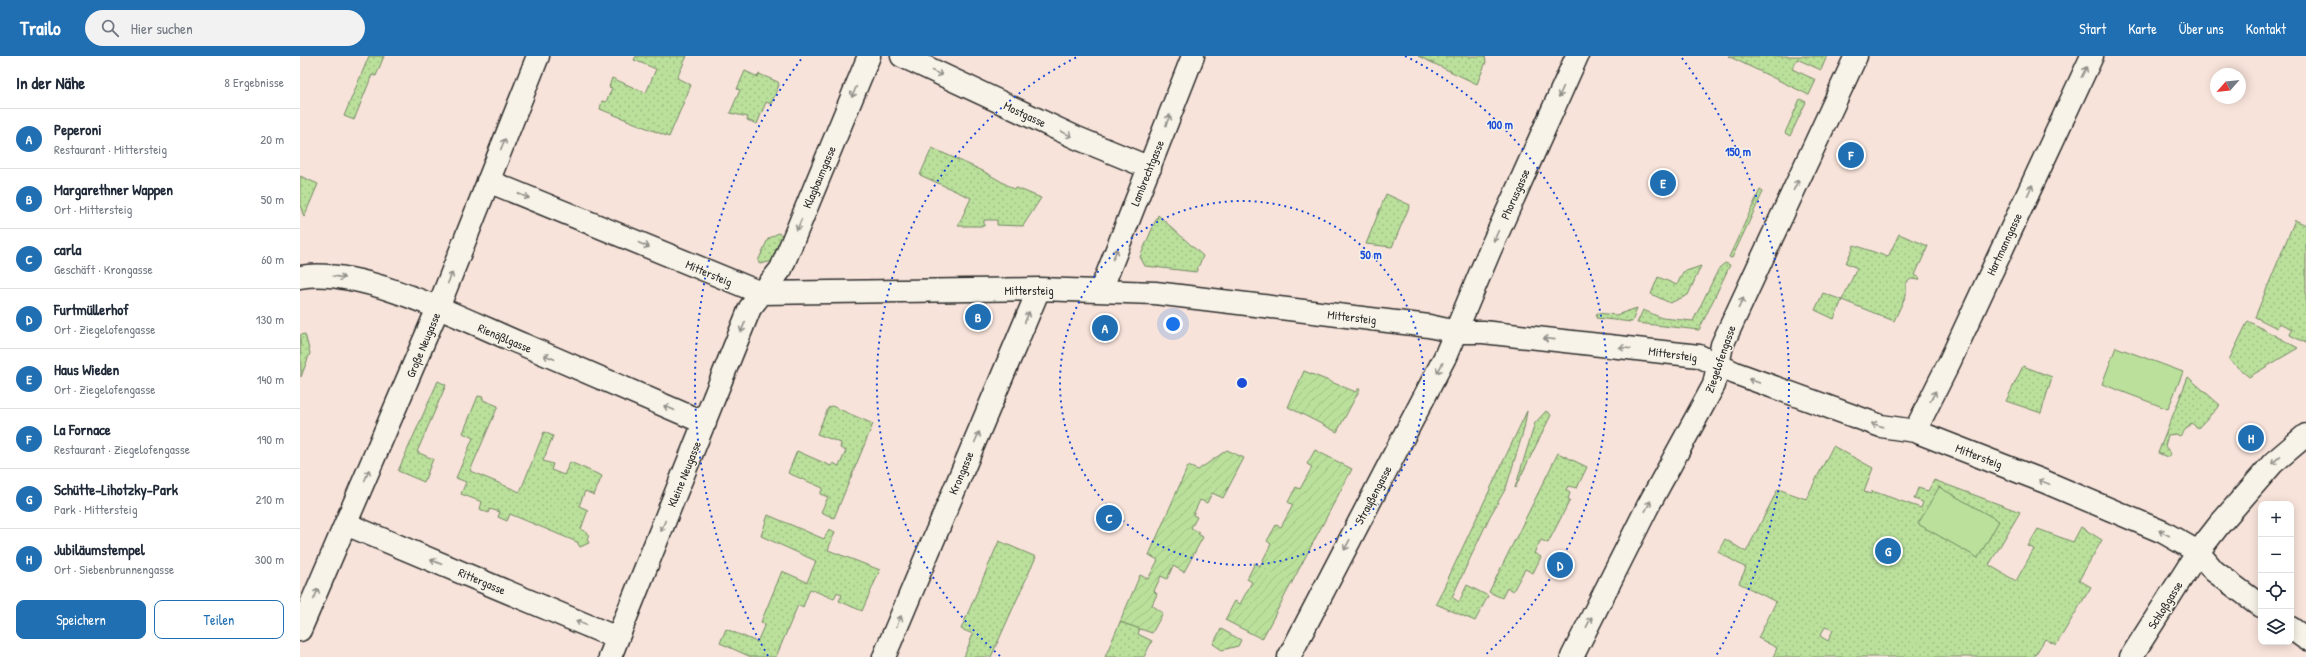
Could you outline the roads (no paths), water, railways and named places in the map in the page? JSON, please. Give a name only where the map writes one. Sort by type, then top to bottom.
[{"type":"street","name":"Große Neugasse","points":[[300,630],[438,308],[538,56]]},
{"type":"street","name":"Klagbaumgasse","points":[[761,293],[781,269],[869,56]]},
{"type":"street","name":"Mostgasse","points":[[902,56],[1077,138],[1150,168]]},
{"type":"street","name":"Lambrechtgasse","points":[[1101,290],[1193,56]]},
{"type":"street","name":"Phorusgasse","points":[[1456,332],[1577,56]]},
{"type":"street","name":"Ziegelofengasse","points":[[1572,657],[1648,506],[1714,385],[1722,345],[1856,56]]},
{"type":"street","name":"Hartmanngasse","points":[[1915,431],[1949,363],[2092,56]]},
{"type":"street","name":"Mittersteig","points":[[488,180],[761,293],[1039,289],[1155,293],[1429,326],[1456,332],[1484,332],[1699,356],[1718,366],[1881,426],[1915,431],[2115,511],[2163,532],[2198,552]]},
{"type":"street","name":"Rienößlgasse","points":[[300,277],[311,275],[333,276],[355,280],[410,296],[705,423]]},
{"type":"street","name":"Krongasse","points":[[884,657],[1039,289]]},
{"type":"street","name":"Kleine Neugasse","points":[[614,648],[750,308],[761,293]]},
{"type":"street","name":"Straußengasse","points":[[1289,657],[1445,357],[1456,332]]},
{"type":"street","name":"Schloßgasse","points":[[2131,657],[2198,552],[2219,525],[2273,463],[2306,435]]},
{"type":"street","name":"Rittergasse","points":[[346,524],[614,648]]},
{"type":"street","points":[[2198,552],[2214,571],[2258,604]]},
{"type":"street","points":[[2294,630],[2306,639]]},
{"type":"place","name":"La Fornace","points":[[1851,155]]},
{"type":"place","name":"Haus Wieden","points":[[1663,183]]},
{"type":"place","name":"Margarethner Wappen","points":[[978,317]]},
{"type":"place","name":"Peperoni","points":[[1105,328]]},
{"type":"place","name":"Jubiläumstempel","points":[[2251,438]]},
{"type":"place","name":"carla","points":[[1109,518]]},
{"type":"place","name":"Schütte-Lihotzky-Park","points":[[1888,551]]},
{"type":"place","name":"Furtmüllerhof","points":[[1560,565]]}]
